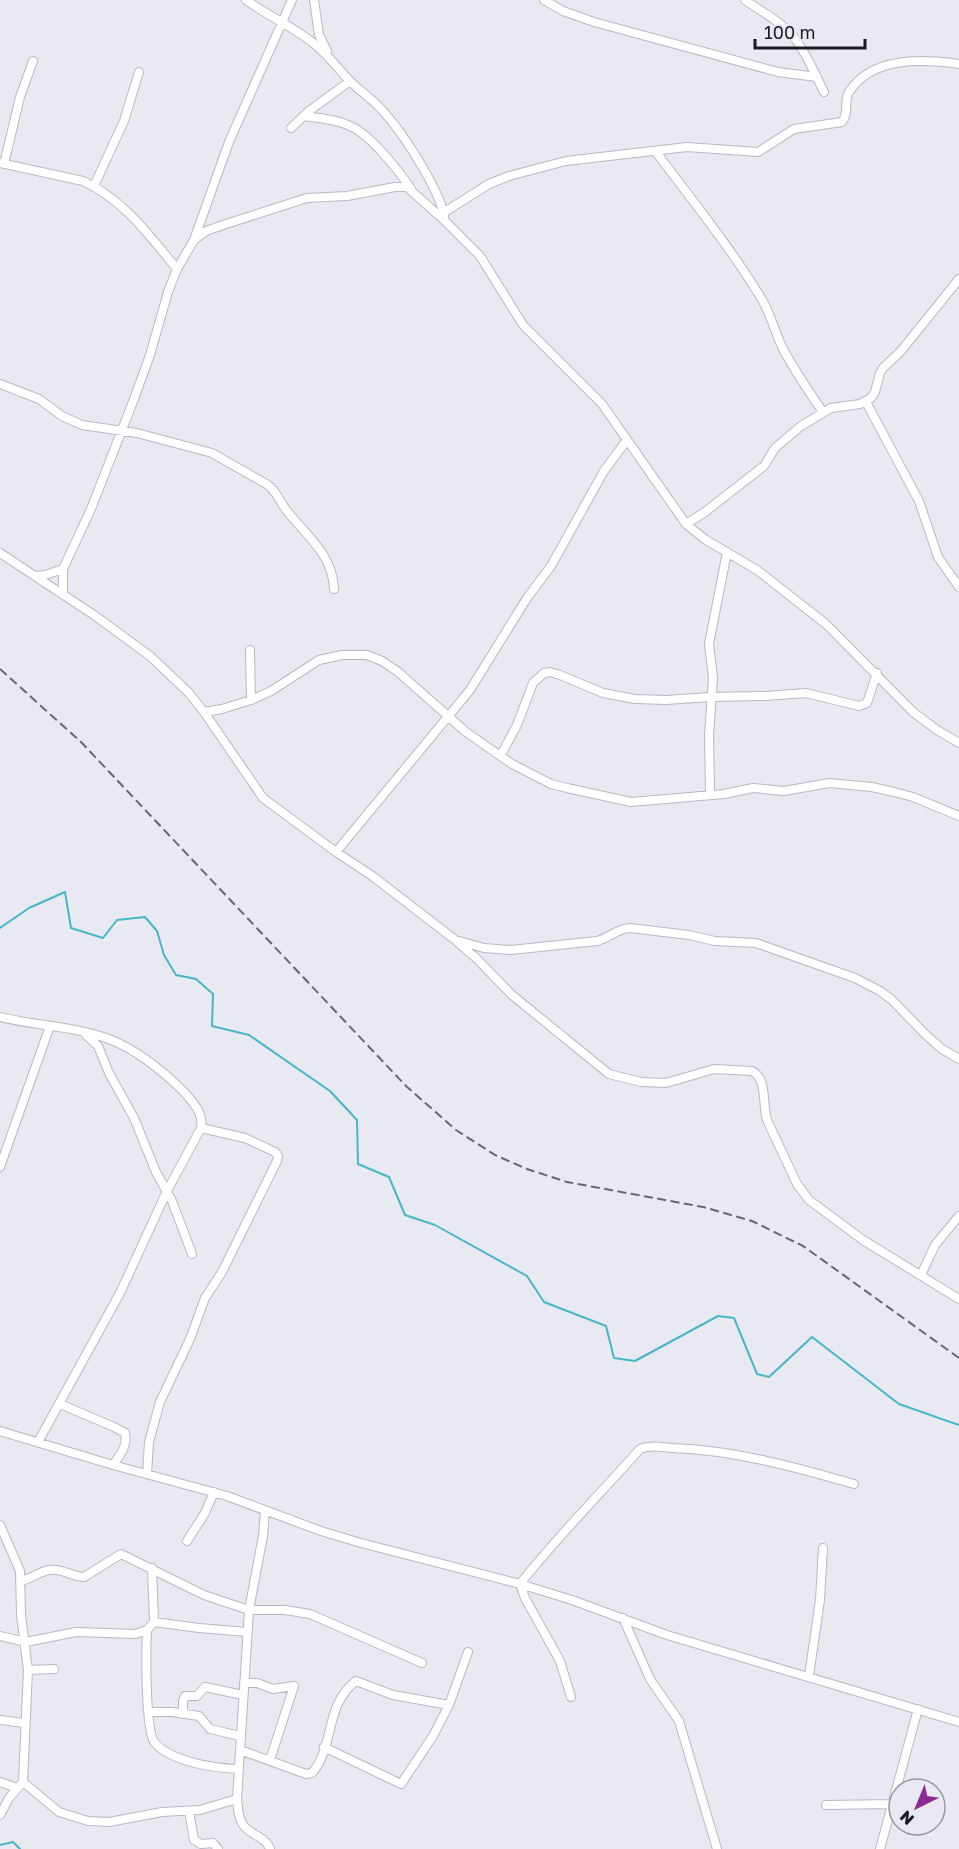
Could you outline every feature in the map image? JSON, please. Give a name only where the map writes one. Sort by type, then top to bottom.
[{"type":"street","points":[[246,0],[283,21],[331,58]]},
{"type":"street","points":[[63,594],[63,569],[91,509],[150,355],[168,292],[177,269],[194,240],[229,142],[292,0]]},
{"type":"street","points":[[314,0],[319,35],[331,58],[350,81],[376,103],[392,122],[437,193],[444,217]]},
{"type":"street","points":[[544,0],[563,11],[594,22],[778,72],[817,77]]},
{"type":"street","points":[[744,0],[790,33],[799,44],[824,92]]},
{"type":"street","points":[[33,61],[20,97],[2,163],[83,181],[94,186],[127,211],[177,269]]},
{"type":"street","points":[[444,217],[489,184],[509,176],[566,161],[687,147],[758,152],[794,129],[838,124],[846,116],[846,99],[850,90],[881,66],[917,61],[959,64]]},
{"type":"street","points":[[94,186],[123,121],[139,72]]},
{"type":"street","points":[[291,128],[350,81]]},
{"type":"street","points":[[304,116],[338,122],[357,129],[376,147],[411,189],[444,217],[480,256],[523,324],[591,391],[686,524],[706,540],[757,570],[826,624],[925,721],[959,743]]},
{"type":"street","points":[[656,152],[712,224],[747,275],[765,304],[782,347],[823,412]]},
{"type":"street","points":[[194,240],[206,231],[307,198],[347,196],[394,187],[411,189]]},
{"type":"street","points":[[686,524],[764,466],[772,451],[801,426],[823,412],[838,406],[866,402],[875,392],[883,368],[901,351],[959,279]]},
{"type":"street","points":[[0,384],[39,399],[62,416],[75,422],[157,437],[212,453],[272,488],[327,561],[333,575],[334,589]]},
{"type":"street","points":[[866,402],[919,501],[938,557],[959,587]]},
{"type":"street","points":[[336,852],[470,690],[527,598],[551,566],[604,471],[627,440]]},
{"type":"street","points":[[710,794],[712,678],[709,644],[727,552]]},
{"type":"street","points":[[0,553],[63,594],[150,656],[189,693],[263,798],[371,875],[454,939],[512,995],[603,1070],[616,1077],[641,1082],[666,1083],[714,1069],[757,1073],[762,1082],[767,1120],[801,1191],[815,1206],[863,1240],[959,1299]]},
{"type":"street","points":[[35,576],[45,576],[63,569]]},
{"type":"street","points":[[250,650],[251,700]]},
{"type":"street","points":[[204,712],[251,700],[271,691],[319,660],[367,655],[397,670],[466,732],[521,770],[551,783],[631,802],[753,788],[784,791],[819,784],[858,785],[913,797],[959,816]]},
{"type":"street","points":[[501,756],[517,725],[533,683],[544,673],[560,675],[603,693],[635,699],[666,700],[806,693],[863,706],[867,703],[877,673]]},
{"type":"street","points":[[454,939],[484,948],[511,950],[597,941],[624,928],[630,928],[766,945],[855,978],[880,991],[904,1011],[934,1042],[959,1059]]},
{"type":"street","points":[[0,1017],[84,1033],[121,1045],[161,1071],[179,1087],[195,1106],[202,1119],[201,1128],[167,1191],[120,1293],[38,1443]]},
{"type":"street","points":[[0,1167],[50,1026]]},
{"type":"street","points":[[84,1033],[98,1046],[105,1065],[134,1118],[192,1254]]},
{"type":"street","points":[[147,1474],[149,1442],[160,1402],[188,1345],[206,1298],[222,1272],[278,1156],[275,1152],[245,1138],[201,1128]]},
{"type":"street","points":[[921,1275],[935,1245],[959,1216]]},
{"type":"street","points":[[60,1404],[125,1433],[123,1451],[113,1465]]},
{"type":"street","points":[[0,1431],[214,1492],[321,1532],[520,1584],[572,1600],[667,1635],[959,1722]]},
{"type":"street","points":[[520,1584],[640,1449],[646,1447],[721,1452],[768,1461],[854,1484]]},
{"type":"street","points":[[187,1541],[205,1513],[214,1492]]},
{"type":"street","points":[[265,1511],[263,1536],[249,1610],[237,1799],[242,1823],[250,1832],[264,1840],[270,1849]]},
{"type":"street","points":[[0,1525],[12,1551],[21,1581],[21,1615],[28,1670],[23,1782],[0,1815]]},
{"type":"street","points":[[809,1676],[820,1600],[823,1548]]},
{"type":"street","points":[[21,1581],[49,1570],[84,1577],[121,1554],[197,1591],[249,1610],[285,1610],[310,1614],[422,1663]]},
{"type":"street","points":[[0,1636],[26,1642],[76,1632],[135,1635],[147,1630],[154,1622],[152,1568]]},
{"type":"street","points":[[520,1584],[525,1598],[560,1661],[571,1697]]},
{"type":"street","points":[[623,1618],[650,1679],[679,1721],[717,1849]]},
{"type":"street","points":[[154,1622],[247,1632]]},
{"type":"street","points":[[147,1630],[150,1736],[160,1747],[198,1764],[238,1769]]},
{"type":"street","points":[[324,1747],[401,1784],[433,1736],[449,1705],[468,1652]]},
{"type":"street","points":[[28,1670],[54,1669]]},
{"type":"street","points":[[240,1750],[309,1774],[315,1770],[339,1699],[356,1681],[393,1695],[449,1705]]},
{"type":"street","points":[[244,1683],[256,1683],[273,1689],[294,1686],[270,1760]]},
{"type":"street","points":[[183,1713],[185,1696],[197,1696],[205,1687],[243,1695]]},
{"type":"street","points":[[899,1777],[918,1709]]},
{"type":"street","points":[[149,1713],[183,1713],[199,1716],[210,1730],[240,1736]]},
{"type":"street","points":[[0,1720],[24,1723]]},
{"type":"street","points":[[0,1782],[17,1788]]},
{"type":"street","points":[[23,1782],[59,1812],[88,1821],[109,1822],[162,1812],[210,1808],[237,1799]]},
{"type":"street","points":[[826,1805],[887,1804]]},
{"type":"street","points":[[189,1811],[194,1840],[201,1844],[213,1843],[218,1849]]},
{"type":"street","points":[[880,1849],[887,1823]]},
{"type":"waterway","points":[[0,928],[29,908],[65,892],[71,928],[103,938],[117,920],[145,917],[157,931],[164,955],[176,975],[196,979],[213,994],[212,1026],[249,1035],[330,1091],[357,1120],[358,1164],[389,1177],[405,1215],[435,1225],[527,1276],[544,1302],[606,1326],[614,1358],[635,1361],[718,1316],[734,1318],[757,1374],[769,1377],[812,1337],[899,1404],[959,1425]]},
{"type":"waterway","points":[[0,1845],[13,1842],[20,1849]]},
{"type":"railway","points":[[0,669],[81,742],[406,1086],[456,1130],[495,1155],[527,1169],[567,1182],[703,1207],[752,1221],[803,1246],[959,1358]]}]
